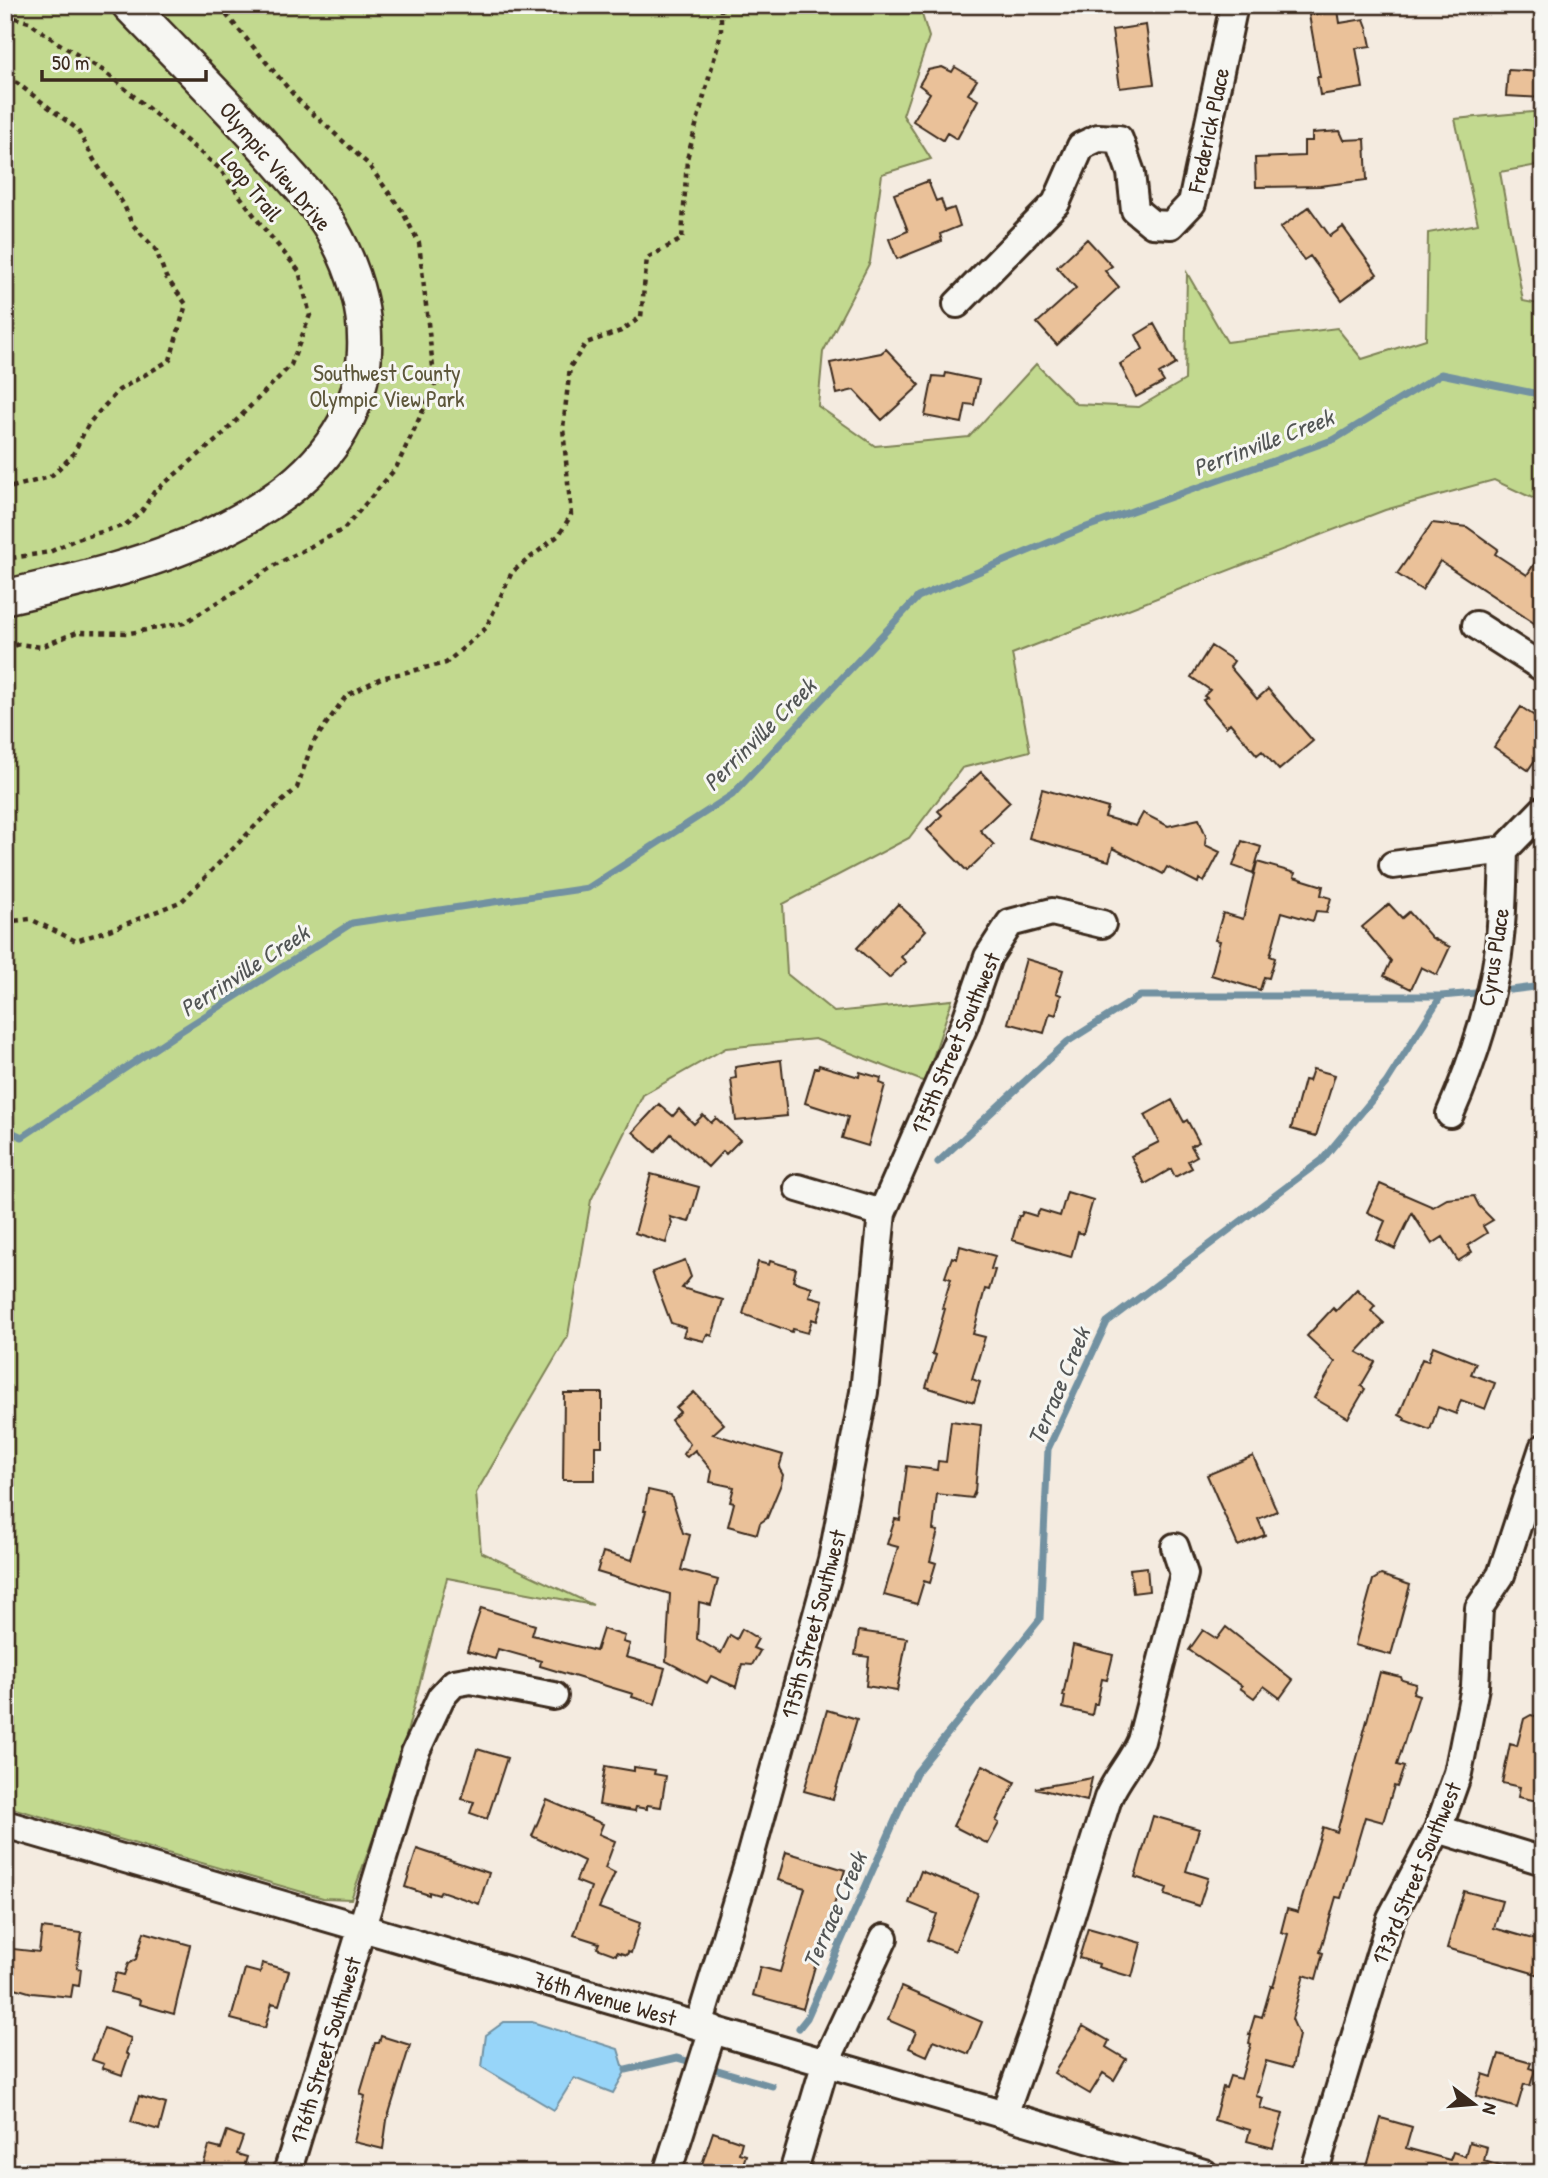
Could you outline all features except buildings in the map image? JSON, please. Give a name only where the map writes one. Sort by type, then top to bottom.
[{"type":"main road","name":"Olympic View Drive","points":[[5,597],[152,558],[217,533],[248,516],[295,483],[330,447],[346,421],[362,376],[365,350],[359,295],[343,249],[329,225],[256,138],[129,5]]},
{"type":"street","name":"Frederick Place","points":[[957,304],[1056,203],[1081,146],[1098,138],[1119,139],[1131,173],[1135,210],[1152,224],[1171,225],[1192,202],[1234,5]]},
{"type":"street","points":[[1476,625],[1543,668]]},
{"type":"street","points":[[1393,865],[1504,850],[1543,810]]},
{"type":"street","name":"Cyrus Place","points":[[1450,1114],[1467,1075],[1488,1002],[1500,939],[1504,850]]},
{"type":"street","name":"175th Street Southwest","points":[[667,2173],[832,1560],[864,1392],[883,1213],[964,1026],[988,957],[1010,923],[1052,912],[1102,924]]},
{"type":"street","points":[[798,1188],[883,1213]]},
{"type":"street","name":"173rd Street Southwest","points":[[1314,2173],[1391,1918],[1438,1829],[1458,1773],[1475,1687],[1479,1608],[1501,1575],[1543,1448]]},
{"type":"street","points":[[1004,2115],[1040,2014],[1108,1798],[1141,1741],[1184,1574],[1175,1547]]},
{"type":"street","name":"176th Street Southwest","points":[[287,2173],[415,1753],[441,1697],[454,1683],[471,1680],[554,1696]]},
{"type":"street","name":"76th Avenue West","points":[[5,1824],[826,2062],[1004,2115],[1160,2167],[1203,2173]]},
{"type":"street","points":[[1438,1829],[1543,1860]]},
{"type":"street","points":[[793,2173],[826,2062],[884,1938]]},
{"type":"path","points":[[5,648],[19,644],[41,647],[76,632],[130,633],[184,623],[275,565],[344,529],[396,468],[435,385],[419,243],[402,211],[368,164],[298,100],[218,5]]},
{"type":"path","points":[[5,922],[30,919],[76,942],[182,901],[259,822],[298,788],[312,744],[346,696],[381,678],[446,663],[486,628],[512,572],[559,535],[571,515],[563,428],[570,367],[586,343],[621,331],[640,317],[647,258],[682,239],[687,159],[721,33],[721,5]]},
{"type":"path","name":"Loop Trail","points":[[5,15],[30,22],[104,71],[220,169],[299,271],[310,315],[291,365],[219,438],[154,492],[142,511],[125,525],[74,540],[50,552],[5,559]]},
{"type":"path","points":[[5,80],[17,83],[77,129],[124,205],[132,224],[156,250],[166,277],[186,304],[170,360],[119,390],[89,423],[72,456],[50,477],[5,489]]},
{"type":"green space","name":"Southwest County Olympic View Park","points":[[5,5],[919,5],[929,37],[903,115],[931,159],[882,174],[870,262],[823,352],[818,406],[875,446],[969,437],[1036,364],[1076,404],[1139,407],[1185,380],[1187,273],[1227,342],[1337,328],[1362,359],[1426,339],[1428,233],[1478,224],[1455,119],[1543,111],[1543,164],[1500,172],[1523,301],[1543,305],[1543,503],[1494,480],[1385,510],[1012,654],[1030,751],[962,768],[909,838],[783,904],[787,974],[834,1012],[952,1000],[925,1082],[815,1039],[726,1048],[643,1095],[591,1200],[568,1336],[476,1493],[481,1552],[593,1605],[447,1578],[396,1775],[351,1899],[323,1898],[5,1806]]},
{"type":"water","points":[[504,2022],[532,2022],[618,2049],[625,2072],[613,2093],[574,2078],[554,2110],[482,2067],[486,2035]]},
{"type":"waterway","name":"Perrinville Creek","points":[[5,1129],[22,1137],[178,1033],[352,923],[588,888],[732,795],[918,597],[1081,529],[1335,439],[1441,374],[1543,395]]},
{"type":"waterway","name":"Terrace Creek","points":[[1511,990],[1543,986]]},
{"type":"waterway","name":"Terrace Creek","points":[[799,2028],[807,2018],[916,1773],[1040,1619],[1048,1449],[1107,1322],[1322,1160],[1386,1083],[1441,996],[1475,993]]},
{"type":"waterway","points":[[938,1162],[1067,1042],[1140,996],[1441,996]]},
{"type":"waterway","name":"Terrace Creek","points":[[626,2070],[677,2058],[772,2086]]}]
